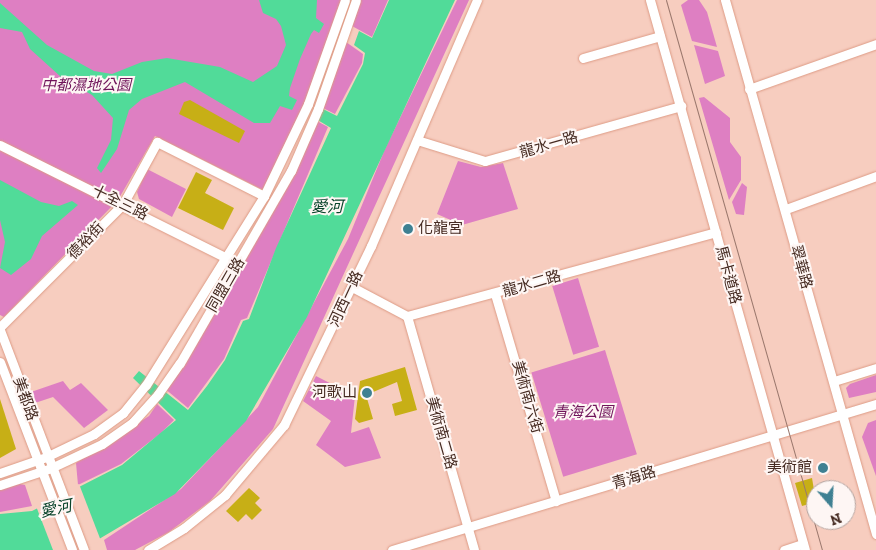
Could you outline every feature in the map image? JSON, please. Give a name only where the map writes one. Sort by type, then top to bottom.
[{"type":"street","name":"同盟三路","points":[[0,473],[35,462],[94,434],[135,400],[264,196],[308,104],[345,0]]},
{"type":"street","name":"同盟三路","points":[[0,485],[51,468],[102,444],[133,422],[158,394],[239,264],[291,170],[314,118],[356,0]]},
{"type":"street","name":"河西一路","points":[[148,550],[184,528],[225,495],[284,425],[352,287],[477,0]]},
{"type":"street","name":"馬卡道路","points":[[650,0],[804,547]]},
{"type":"street","name":"翠華路","points":[[725,0],[786,209],[876,534]]},
{"type":"street","points":[[583,58],[660,36]]},
{"type":"street","points":[[750,89],[876,44]]},
{"type":"street","name":"龍水一路","points":[[417,140],[485,161],[681,106]]},
{"type":"street","name":"德裕街","points":[[0,329],[122,204],[157,142],[264,196]]},
{"type":"street","name":"十全三路","points":[[0,144],[239,264]]},
{"type":"street","points":[[786,209],[876,176]]},
{"type":"street","name":"龍水二路","points":[[407,316],[496,294],[716,232]]},
{"type":"street","points":[[352,287],[407,316]]},
{"type":"street","name":"美術南六街","points":[[496,294],[556,501]]},
{"type":"street","name":"美術南二路","points":[[407,316],[474,550]]},
{"type":"street","name":"美都路","points":[[0,329],[46,457],[84,550]]},
{"type":"street","name":"美都路","points":[[0,362],[35,462],[72,550]]},
{"type":"street","points":[[834,381],[876,368]]},
{"type":"street","name":"青海路","points":[[392,550],[876,404]]},
{"type":"street","points":[[94,434],[102,444]]},
{"type":"street","points":[[784,550],[804,547]]},
{"type":"green space","name":"中都濕地公園","points":[[0,0],[342,0],[304,104],[263,190],[155,136],[118,200],[4,317],[0,315]]},
{"type":"green space","points":[[360,0],[388,0],[372,37],[352,26]]},
{"type":"green space","points":[[457,0],[469,0],[273,429],[210,501],[169,532],[135,550],[107,550],[104,540],[181,489],[258,407],[348,239],[385,149]]},
{"type":"green space","points":[[688,0],[699,0],[707,12],[717,47],[692,41],[681,5]]},
{"type":"green space","points":[[346,42],[363,54],[362,63],[335,114],[321,107]]},
{"type":"green space","points":[[694,45],[718,51],[725,76],[705,84]]},
{"type":"green space","points":[[704,97],[730,118],[730,142],[741,157],[741,180],[729,200],[699,98]]},
{"type":"green space","points":[[315,120],[328,127],[247,318],[241,320],[224,359],[188,408],[164,388]]},
{"type":"green space","points":[[458,161],[481,167],[503,163],[518,209],[462,225],[437,214]]},
{"type":"green space","points":[[147,169],[186,189],[172,217],[139,199],[137,192]]},
{"type":"green space","points":[[742,183],[747,187],[744,215],[736,214],[732,202]]},
{"type":"green space","points":[[578,278],[599,347],[573,355],[552,286]]},
{"type":"green space","name":"青海公園","points":[[605,350],[637,454],[563,477],[531,373]]},
{"type":"green space","points":[[876,375],[876,392],[849,398],[846,388],[850,384]]},
{"type":"green space","points":[[316,376],[355,396],[351,433],[369,427],[381,458],[345,467],[316,445],[331,421],[303,401]]},
{"type":"green space","points":[[63,381],[70,390],[81,383],[108,410],[84,428],[53,397],[35,403],[31,392]]},
{"type":"green space","points":[[157,404],[174,420],[161,433],[121,464],[78,485],[76,463],[149,416]]},
{"type":"green space","points":[[876,420],[876,476],[862,437],[868,423]]},
{"type":"green space","points":[[20,484],[25,485],[32,506],[0,512],[0,489]]},
{"type":"water","points":[[259,0],[317,0],[316,18],[324,24],[319,33],[314,30],[311,34],[300,59],[290,88],[289,96],[297,100],[292,110],[280,106],[270,123],[254,123],[185,82],[142,99],[129,110],[117,149],[101,173],[97,168],[111,140],[113,118],[92,95],[61,77],[30,49],[22,32],[0,28],[0,3],[47,45],[94,71],[112,74],[142,62],[167,58],[220,67],[253,82],[277,66],[286,45],[281,26],[276,19],[263,13]]},
{"type":"water","name":"愛河","points":[[389,0],[455,0],[307,317],[246,421],[175,494],[94,542],[61,550],[0,550],[0,514],[32,511],[122,465],[176,420],[133,378],[139,371],[188,410],[207,386],[225,360],[243,321],[249,319],[276,248],[331,128],[316,119],[321,108],[337,116],[363,64],[365,53],[354,45],[359,31],[372,38]]},
{"type":"water","points":[[0,180],[41,202],[59,206],[72,201],[78,205],[42,236],[31,259],[11,275],[0,268],[5,242],[0,220]]},
{"type":"pier","points":[[79,484],[101,541],[72,550],[53,550],[36,506]]},
{"type":"building","points":[[190,100],[245,131],[239,143],[179,114],[184,102]]},
{"type":"building","points":[[196,172],[212,180],[205,193],[234,208],[223,230],[178,208]]},
{"type":"building","name":"河歌山","points":[[405,367],[417,410],[395,416],[392,404],[402,401],[397,382],[366,395],[373,419],[359,423],[355,419],[360,381]]},
{"type":"building","points":[[0,399],[16,449],[0,458]]},
{"type":"building","points":[[812,478],[812,480],[806,480],[806,505],[802,506],[795,483]]},
{"type":"building","points":[[249,488],[260,498],[255,503],[262,510],[252,520],[246,514],[238,522],[226,511]]},
{"type":"tram line","points":[[666,0],[822,550]]},
{"type":"place","name":"化龍宮","points":[[408,229]]},
{"type":"place","name":"河歌山","points":[[367,393]]},
{"type":"place","name":"美術館","points":[[823,468]]}]
